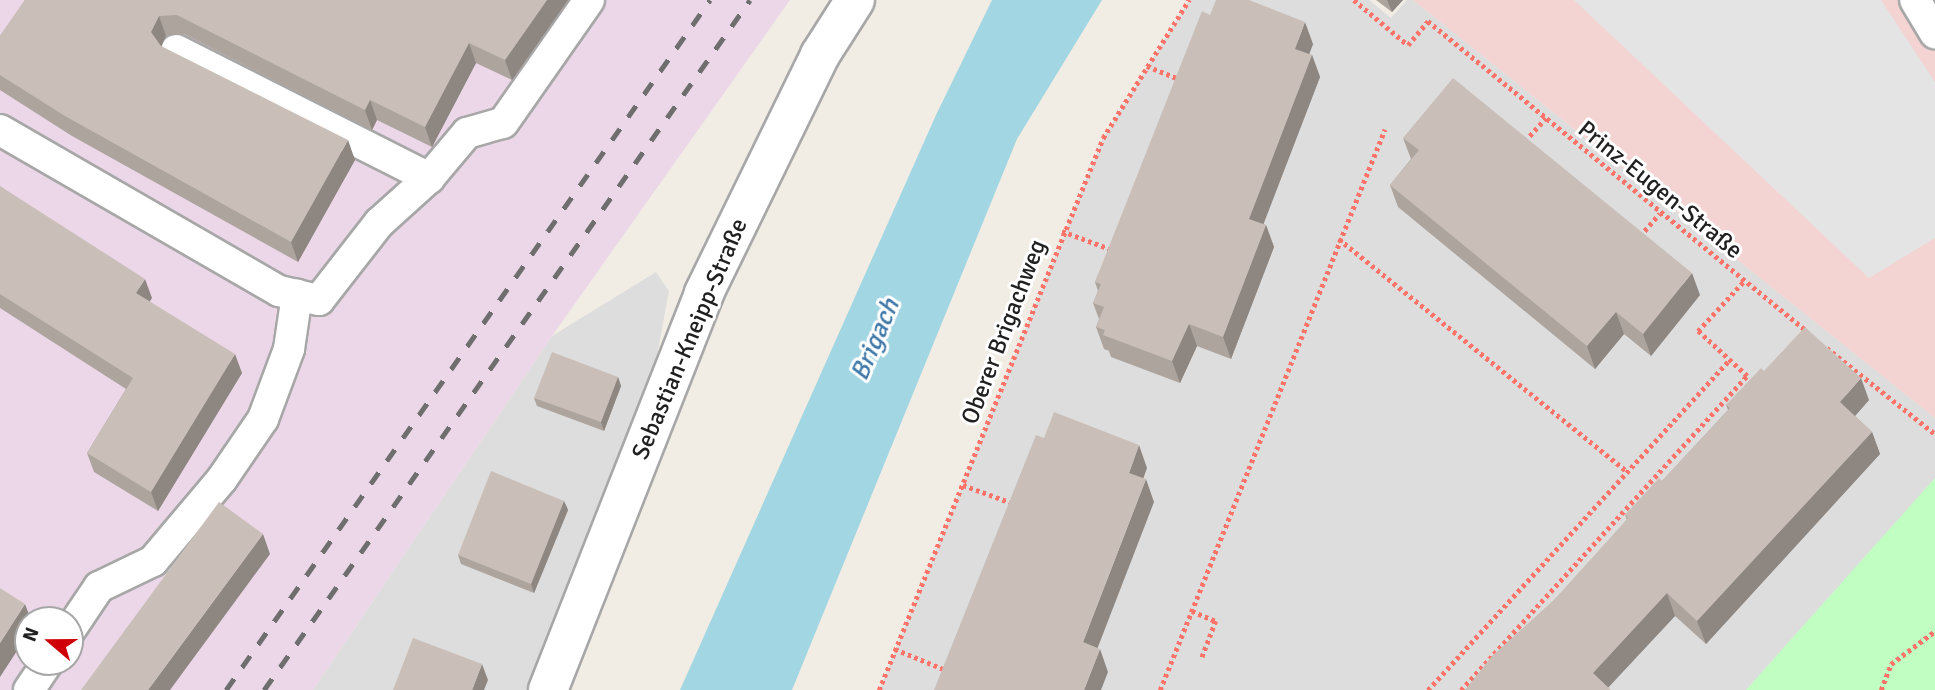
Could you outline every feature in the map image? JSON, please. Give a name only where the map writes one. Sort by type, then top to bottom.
[{"type":"street","name":"Sebastian-Kneipp-Straße","points":[[548,690],[704,293],[820,55],[855,0]]},
{"type":"lane","points":[[0,130],[279,291],[319,300],[379,223],[429,178],[467,133],[503,123],[589,0]]},
{"type":"lane","points":[[1915,0],[1935,33]]},
{"type":"lane","points":[[176,50],[429,178]]},
{"type":"lane","points":[[84,609],[99,587],[153,561],[229,469],[262,419],[289,349],[297,295]]},
{"type":"path","name":"Oberer Brigachweg","points":[[880,690],[1062,231],[1103,138],[1189,0]]},
{"type":"path","name":"Prinz-Eugen-Straße","points":[[1354,0],[1408,45],[1428,21],[1744,281],[1698,331],[1747,376],[1733,391]]},
{"type":"path","points":[[1147,66],[1191,83]]},
{"type":"path","points":[[1520,148],[1546,118]]},
{"type":"path","points":[[1160,690],[1385,129]]},
{"type":"path","points":[[1635,242],[1660,213]]},
{"type":"path","points":[[1062,231],[1122,253]]},
{"type":"path","points":[[1339,239],[1627,471]]},
{"type":"path","points":[[1744,281],[1935,434]]},
{"type":"path","points":[[1428,690],[1730,359]]},
{"type":"path","points":[[1461,690],[1631,507],[1733,391],[1742,400]]},
{"type":"path","points":[[963,485],[1025,508]]},
{"type":"path","points":[[1631,507],[1639,514]]},
{"type":"path","points":[[1192,611],[1216,621],[1202,657]]},
{"type":"path","points":[[1881,690],[1891,664],[1935,631]]},
{"type":"path","points":[[895,649],[958,674]]},
{"type":"path","points":[[1485,664],[1493,671]]},
{"type":"shaded area","points":[[0,0],[790,0],[552,336],[313,690],[0,690]]},
{"type":"shaded area","points":[[1189,0],[1369,0],[1391,18],[1407,0],[1413,0],[1935,418],[1935,690],[879,690],[1103,138]]},
{"type":"shaded area","points":[[1413,0],[1935,0],[1935,418]]},
{"type":"shaded area","points":[[1574,0],[1881,0],[1935,82],[1935,238],[1869,278]]},
{"type":"shaded area","points":[[656,272],[669,291],[655,366],[531,690],[313,690],[552,336]]},
{"type":"green space","points":[[1935,478],[1935,690],[1746,690]]},
{"type":"water","name":"Brigach","points":[[992,0],[1102,0],[1017,139],[792,690],[680,690],[936,115]]},
{"type":"building","points":[[25,0],[547,0],[505,60],[469,43],[425,127],[370,100],[365,110],[177,15],[159,16],[151,32],[161,46],[348,140],[291,242],[65,116],[0,75],[0,36]]},
{"type":"building","points":[[1216,0],[1249,0],[1305,22],[1295,49],[1312,55],[1249,219],[1266,225],[1223,337],[1189,324],[1172,361],[1103,335],[1105,330],[1096,327],[1104,307],[1093,303],[1101,284],[1095,282],[1202,11],[1210,15]]},
{"type":"building","points":[[1453,78],[1692,273],[1643,334],[1616,312],[1587,346],[1390,185],[1419,150],[1403,138]]},
{"type":"building","points":[[0,186],[145,279],[136,293],[235,354],[151,492],[87,453],[133,378],[0,294]]},
{"type":"building","points":[[1805,327],[1861,378],[1840,402],[1872,432],[1697,621],[1667,593],[1593,673],[1611,690],[1465,690],[1492,656],[1557,597],[1628,518],[1625,515],[1659,478],[1662,481],[1730,408],[1726,405],[1761,368],[1764,371]]},
{"type":"building","points":[[552,352],[618,377],[601,422],[534,398]]},
{"type":"building","points":[[1054,412],[1139,445],[1129,473],[1146,479],[1083,642],[1100,649],[1084,690],[934,690],[1036,435],[1044,438]]},
{"type":"building","points":[[491,471],[564,501],[531,584],[458,555]]},
{"type":"building","points":[[219,502],[263,534],[148,690],[81,690]]},
{"type":"building","points":[[0,588],[25,604],[14,606],[14,621],[0,643]]},
{"type":"building","points":[[413,638],[482,664],[472,690],[393,690]]},
{"type":"railway","points":[[226,690],[710,0]]},
{"type":"railway","points":[[264,690],[750,0]]}]
